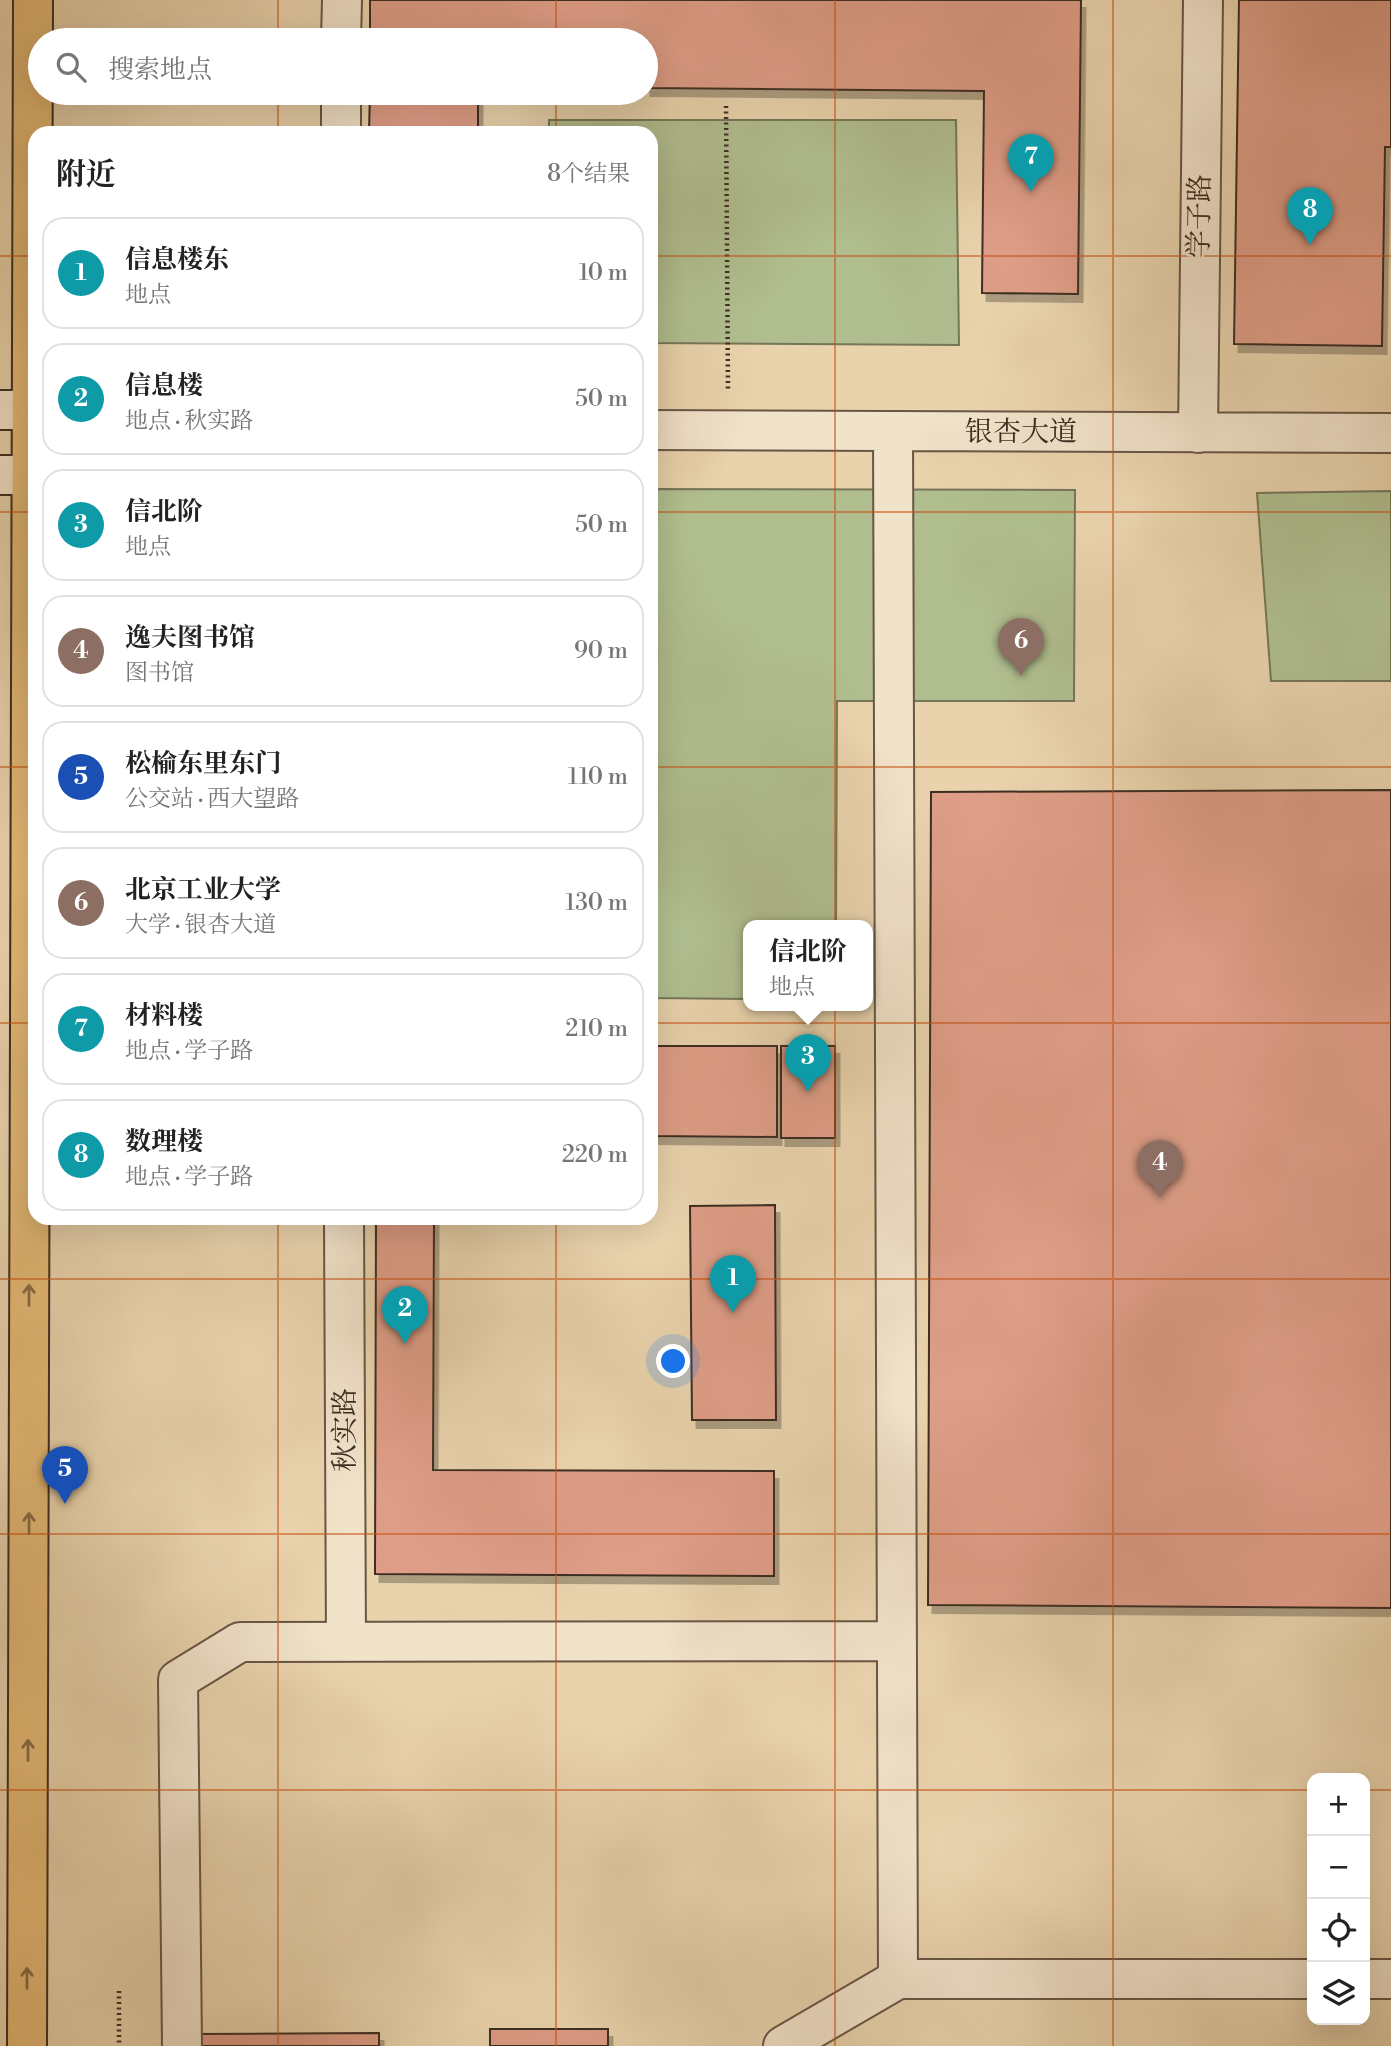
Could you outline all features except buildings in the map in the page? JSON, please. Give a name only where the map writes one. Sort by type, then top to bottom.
[{"type":"main road","points":[[32,28],[33,0]]},
{"type":"main road","points":[[27,2046],[15,410],[28,105]]},
{"type":"street","points":[[341,28],[342,0]]},
{"type":"street","name":"学子路","points":[[1198,433],[1203,0]]},
{"type":"street","points":[[341,105],[341,126]]},
{"type":"street","name":"银杏大道","points":[[658,430],[1391,433]]},
{"type":"street","points":[[893,431],[898,1979]]},
{"type":"street","name":"秋实路","points":[[344,1225],[346,1642]]},
{"type":"street","points":[[182,2046],[178,1680],[240,1642],[897,1641]]},
{"type":"street","points":[[783,2046],[898,1979],[1307,1979]]},
{"type":"street","points":[[1370,1979],[1391,1979]]},
{"type":"path","points":[[726,106],[728,431]]},
{"type":"path","points":[[119,1991],[119,2046]]},
{"type":"green space","points":[[549,120],[956,120],[959,345],[658,343],[658,126],[549,126]]},
{"type":"green space","points":[[658,489],[1075,490],[1074,701],[837,701],[836,920],[743,920],[743,999],[658,998]]},
{"type":"green space","points":[[1391,491],[1391,681],[1271,681],[1257,493]]},
{"type":"place","name":"材料楼","points":[[1031,192]]},
{"type":"place","name":"数理楼","points":[[1310,245]]},
{"type":"place","name":"北京工业大学","points":[[1021,676]]},
{"type":"place","name":"信北阶","points":[[808,1092]]},
{"type":"place","name":"逸夫图书馆","points":[[1160,1198]]},
{"type":"place","name":"信息楼东","points":[[733,1313]]},
{"type":"place","name":"信息楼","points":[[405,1344]]},
{"type":"place","name":"松榆东里东门","points":[[65,1504]]}]
